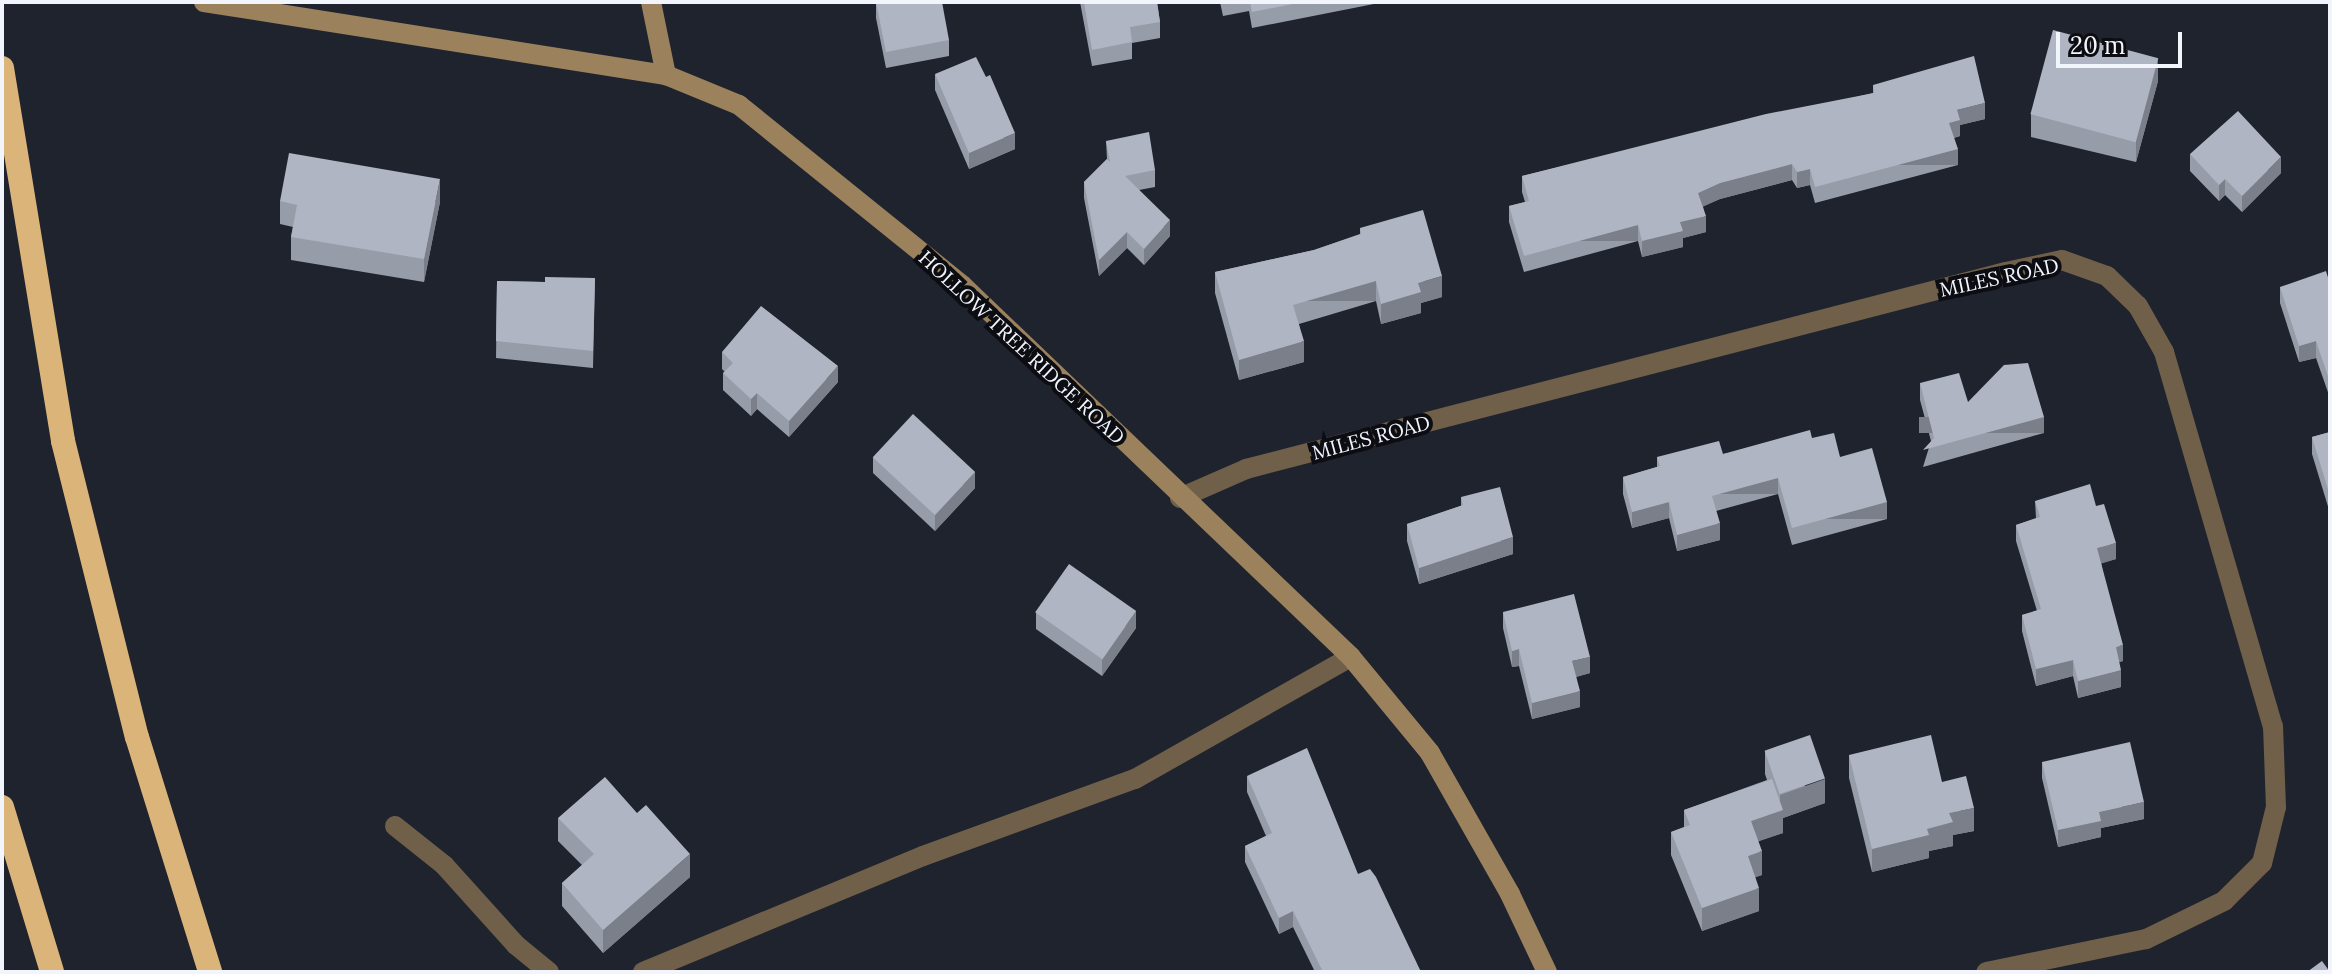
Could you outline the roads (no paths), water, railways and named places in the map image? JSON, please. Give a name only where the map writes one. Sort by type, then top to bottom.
[{"type":"highway","points":[[2,68],[63,441],[137,737],[210,972]]},
{"type":"highway","points":[[2,807],[52,972]]},
{"type":"main road","name":"HOLLOW TREE RIDGE ROAD","points":[[204,2],[666,75],[739,105],[962,285],[1180,498],[1351,657],[1430,753],[1510,894],[1547,972]]},
{"type":"main road","points":[[651,2],[666,75]]},
{"type":"street","name":"MILES ROAD","points":[[1180,498],[1246,469],[2006,272],[2062,260],[2107,276],[2138,306],[2164,352],[2273,726],[2276,807],[2262,863],[2224,901],[2146,939],[1986,972]]},
{"type":"street","points":[[643,972],[923,856],[1135,779],[1351,657]]},
{"type":"street","points":[[395,826],[444,865],[516,945],[549,972]]}]
